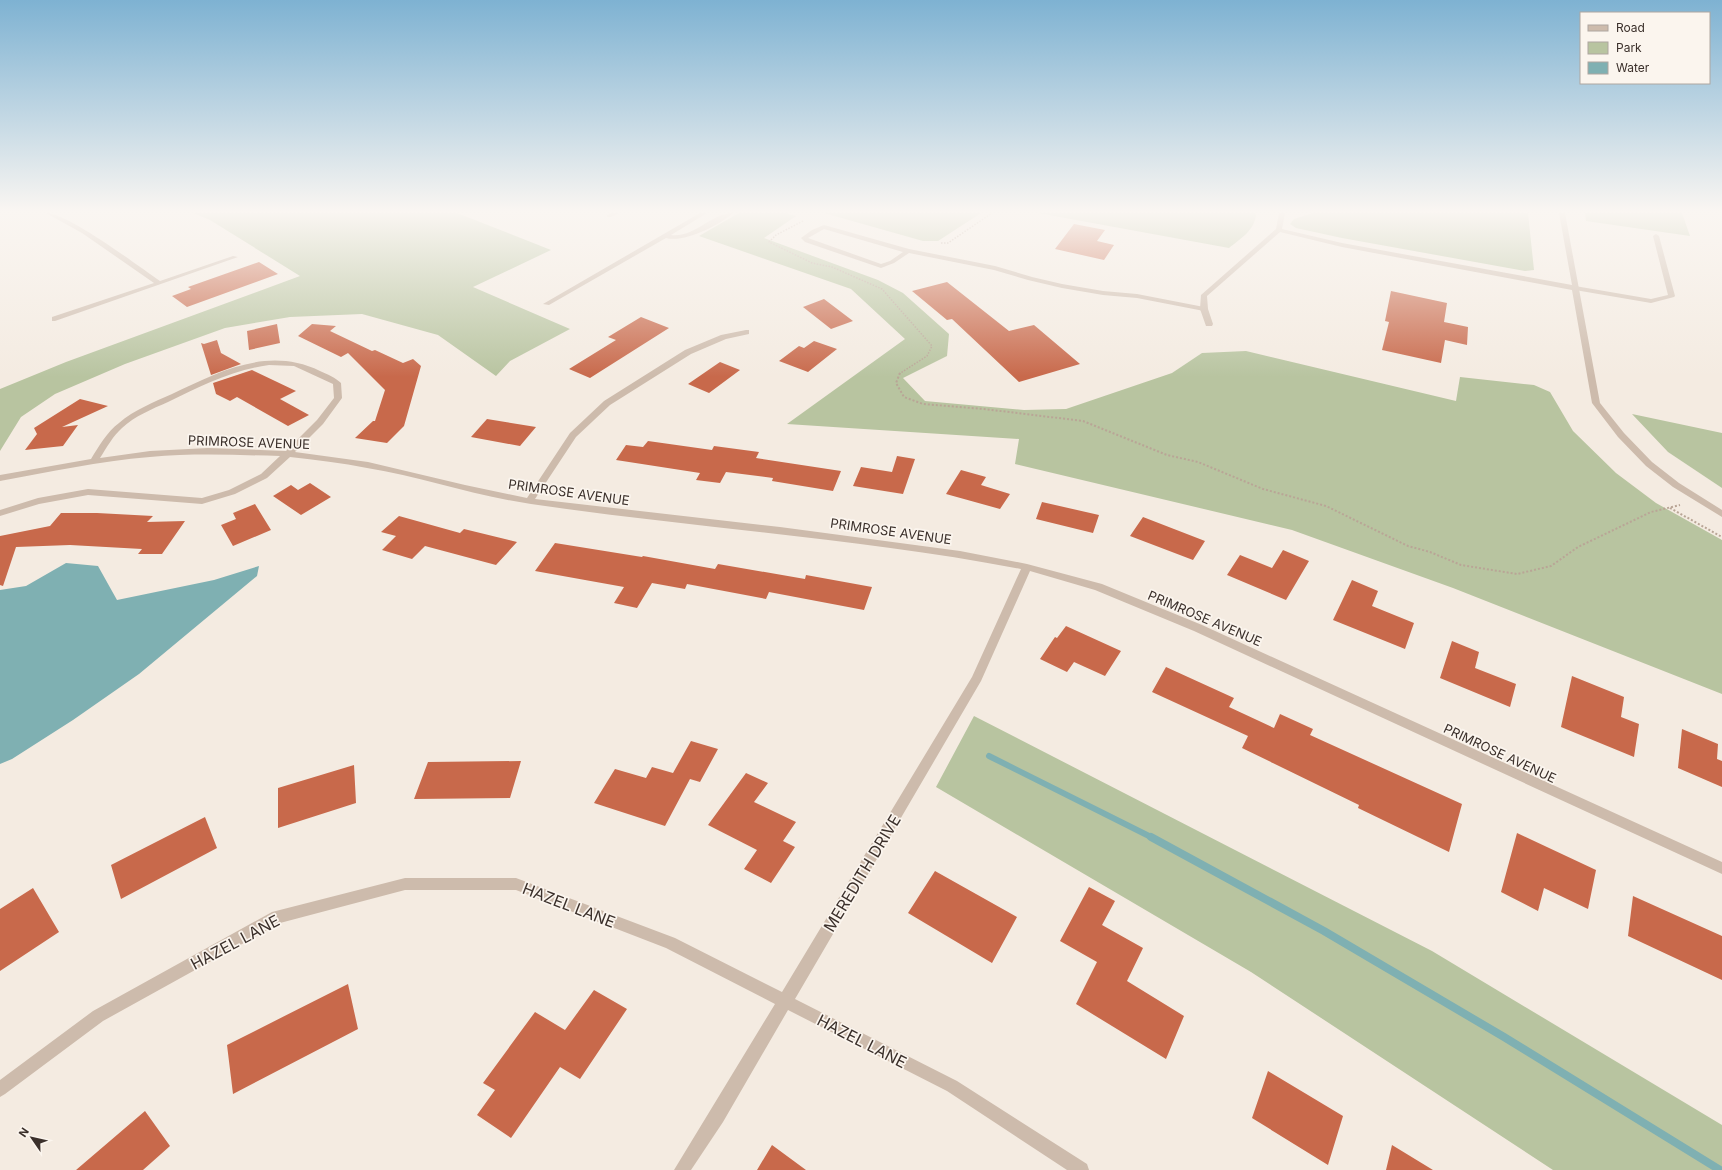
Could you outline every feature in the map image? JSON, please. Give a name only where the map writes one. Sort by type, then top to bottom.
[{"type":"street","points":[[136,268],[159,283]]},
{"type":"street","points":[[55,319],[204,268]]},
{"type":"street","points":[[547,304],[610,268]]},
{"type":"street","points":[[993,268],[1030,279],[1062,286],[1103,293],[1138,296],[1204,309]]},
{"type":"street","points":[[1209,324],[1204,309],[1204,295],[1236,268]]},
{"type":"street","points":[[1464,268],[1651,301],[1672,296],[1664,268]]},
{"type":"street","points":[[1571,268],[1596,404],[1611,425],[1631,448],[1670,481],[1722,514]]},
{"type":"street","points":[[529,501],[573,435],[607,403],[688,352],[724,337],[746,332]]},
{"type":"street","points":[[0,513],[38,501],[88,492],[202,500],[232,492],[264,476],[320,422],[338,398],[337,383],[311,370],[286,362],[259,363],[223,373],[154,406],[123,423],[106,440],[94,462]]},
{"type":"street","name":"PRIMROSE AVENUE","points":[[0,478],[150,454],[208,451],[288,454],[368,465],[465,488],[529,501],[850,539],[960,554],[1027,567],[1098,587],[1198,628],[1722,868]]},
{"type":"street","name":"MEREDITH DRIVE","points":[[682,1170],[717,1116],[977,678],[1027,567]]},
{"type":"street","name":"HAZEL LANE","points":[[0,1089],[98,1016],[278,917],[404,884],[516,884],[670,943],[952,1086],[1081,1170]]},
{"type":"path","points":[[833,268],[882,289],[932,346],[926,356],[899,373],[896,383],[904,397],[923,404],[984,409],[1083,421],[1167,455],[1198,462],[1263,489],[1326,506],[1408,546],[1430,552],[1461,565],[1517,574],[1551,566],[1578,547],[1651,512],[1669,508],[1722,537]]},
{"type":"green space","points":[[287,268],[514,268],[473,287],[570,329],[510,361],[496,376],[438,335],[362,314],[290,317],[225,328],[125,364],[55,394],[21,417],[0,451],[0,389],[66,362],[300,276]]},
{"type":"green space","points":[[790,268],[844,268],[878,280],[903,293],[949,334],[947,356],[903,378],[925,401],[1024,410],[1066,409],[1172,373],[1202,353],[1246,351],[1456,401],[1460,377],[1534,385],[1550,392],[1573,431],[1616,473],[1656,503],[1722,540],[1722,694],[1453,588],[1292,530],[1015,464],[1019,439],[787,424],[905,339],[851,289]]},
{"type":"green space","points":[[1506,268],[1534,268],[1534,270],[1525,271]]},
{"type":"green space","points":[[1632,414],[1722,433],[1722,488],[1668,452]]},
{"type":"green space","points":[[974,716],[1432,951],[1722,1125],[1722,1170],[1553,1170],[1251,972],[936,787]]},
{"type":"water","points":[[66,563],[98,566],[117,600],[214,580],[259,566],[257,576],[139,674],[73,720],[12,759],[0,764],[0,590],[26,586]]},
{"type":"building","points":[[243,268],[268,268],[278,274],[187,307],[172,296],[191,289],[188,287]]},
{"type":"building","points":[[947,282],[1009,331],[1034,325],[1080,364],[1019,382],[952,319],[947,320],[912,291]]},
{"type":"building","points":[[1391,291],[1447,303],[1444,322],[1468,327],[1467,345],[1445,340],[1441,363],[1382,350],[1389,322],[1385,321]]},
{"type":"building","points":[[824,299],[853,321],[831,329],[803,307]]},
{"type":"building","points":[[641,317],[669,328],[590,378],[569,369],[616,340],[608,337]]},
{"type":"building","points":[[277,324],[280,343],[249,350],[247,331]]},
{"type":"building","points":[[312,324],[336,326],[330,331],[372,351],[375,350],[403,363],[413,359],[421,366],[404,426],[387,443],[355,438],[373,421],[375,421],[385,390],[348,353],[341,357],[298,336]]},
{"type":"building","points":[[217,340],[221,353],[241,364],[211,375],[201,343],[204,344]]},
{"type":"building","points":[[814,341],[837,349],[808,372],[779,361],[799,346],[804,348]]},
{"type":"building","points":[[720,362],[740,370],[709,393],[688,384]]},
{"type":"building","points":[[252,370],[296,391],[280,399],[309,415],[288,426],[237,397],[230,401],[216,394],[213,383]]},
{"type":"building","points":[[80,399],[108,406],[62,427],[78,425],[63,446],[25,450],[37,434],[34,428]]},
{"type":"building","points":[[487,419],[536,427],[520,446],[471,437]]},
{"type":"building","points":[[648,441],[712,450],[714,446],[759,452],[756,458],[841,471],[833,491],[772,481],[773,478],[726,472],[720,483],[696,480],[700,473],[616,460],[626,445],[643,447]]},
{"type":"building","points":[[897,456],[915,459],[903,494],[853,486],[861,467],[892,472]]},
{"type":"building","points":[[961,470],[986,477],[981,485],[1010,494],[1000,509],[946,494]]},
{"type":"building","points":[[310,483],[331,497],[301,515],[273,496],[291,485],[298,490]]},
{"type":"building","points":[[1042,502],[1099,515],[1093,533],[1036,519]]},
{"type":"building","points":[[255,504],[271,530],[233,546],[221,525],[236,519],[233,513]]},
{"type":"building","points":[[61,513],[153,516],[147,522],[185,521],[162,554],[138,554],[142,549],[70,545],[16,547],[3,586],[0,585],[0,536],[50,526]]},
{"type":"building","points":[[399,516],[460,533],[464,529],[517,542],[496,565],[425,546],[412,559],[382,550],[396,536],[381,532]]},
{"type":"building","points":[[1143,517],[1205,541],[1193,560],[1130,536]]},
{"type":"building","points":[[555,543],[643,556],[715,569],[718,564],[805,579],[806,575],[872,587],[864,610],[769,592],[766,599],[687,584],[685,589],[652,583],[637,608],[614,603],[624,587],[535,571]]},
{"type":"building","points":[[1283,550],[1309,561],[1286,600],[1227,575],[1240,555],[1272,568]]},
{"type":"building","points":[[1352,580],[1378,591],[1372,606],[1414,623],[1405,649],[1333,620]]},
{"type":"building","points":[[1066,626],[1121,651],[1105,676],[1074,662],[1067,672],[1040,659],[1055,637],[1057,638]]},
{"type":"building","points":[[1452,641],[1479,652],[1475,668],[1516,684],[1510,707],[1440,678]]},
{"type":"building","points":[[1166,667],[1234,698],[1229,707],[1274,728],[1280,714],[1313,729],[1310,735],[1462,804],[1449,852],[1358,808],[1359,805],[1242,748],[1248,736],[1152,692]]},
{"type":"building","points":[[1572,676],[1624,697],[1621,717],[1639,724],[1634,757],[1561,727]]},
{"type":"building","points":[[1682,729],[1718,744],[1717,759],[1722,761],[1722,787],[1678,768]]},
{"type":"building","points":[[691,741],[718,749],[700,782],[690,779],[665,826],[594,803],[615,769],[646,778],[652,767],[673,773]]},
{"type":"building","points":[[521,761],[510,798],[414,799],[428,762]]},
{"type":"building","points":[[354,765],[356,803],[278,828],[278,788]]},
{"type":"building","points":[[746,773],[768,783],[754,802],[796,822],[783,841],[795,847],[771,883],[744,869],[757,850],[708,825]]},
{"type":"building","points":[[205,817],[217,848],[121,899],[111,865]]},
{"type":"building","points":[[1517,833],[1596,870],[1588,909],[1544,888],[1538,911],[1501,892]]},
{"type":"building","points":[[935,871],[1017,917],[992,963],[908,913]]},
{"type":"building","points":[[1089,887],[1115,901],[1102,925],[1143,948],[1127,981],[1184,1016],[1166,1059],[1076,1004],[1097,962],[1060,941]]},
{"type":"building","points":[[33,888],[59,932],[0,971],[0,909]]},
{"type":"building","points":[[1633,896],[1722,936],[1722,980],[1628,936]]},
{"type":"building","points":[[348,984],[358,1029],[233,1094],[227,1045]]},
{"type":"building","points":[[594,990],[627,1009],[580,1079],[560,1067],[511,1138],[477,1115],[495,1090],[483,1083],[535,1012],[565,1030]]},
{"type":"building","points":[[1268,1071],[1343,1116],[1328,1165],[1252,1118]]},
{"type":"building","points":[[145,1111],[170,1146],[143,1170],[76,1170]]},
{"type":"building","points":[[772,1145],[806,1170],[757,1170]]},
{"type":"building","points":[[1392,1145],[1433,1170],[1386,1170]]},
{"type":"waterway","points":[[989,756],[1151,837]]},
{"type":"waterway","points":[[1151,837],[1324,931],[1504,1037],[1720,1170]]}]
